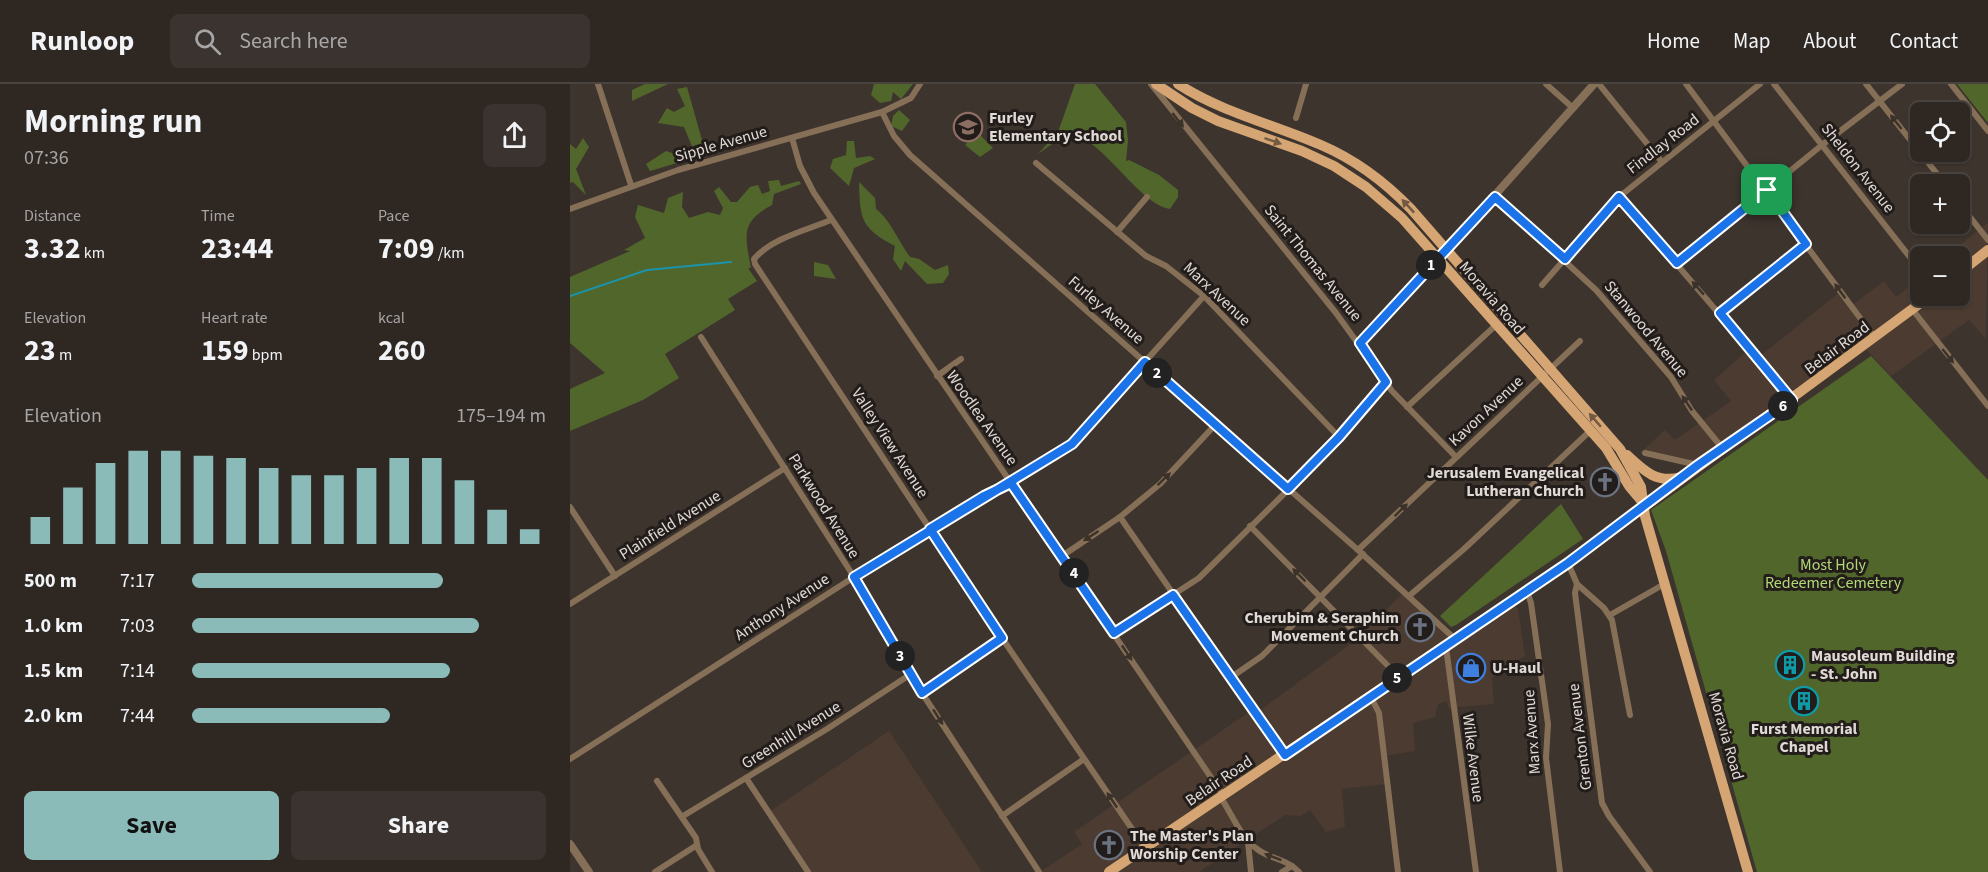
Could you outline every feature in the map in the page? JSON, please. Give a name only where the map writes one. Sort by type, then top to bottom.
[{"type":"main road","name":"Moravia Road","points":[[1156,84],[1192,108],[1218,121],[1302,151],[1347,173],[1391,207],[1590,430],[1646,505]]},
{"type":"main road","name":"Moravia Road","points":[[1178,84],[1223,110],[1321,145],[1363,168],[1399,197],[1620,449],[1641,487],[1646,505],[1646,516],[1746,872]]},
{"type":"main road","points":[[1970,265],[1987,252]]},
{"type":"main road","name":"Belair Road","points":[[1109,872],[1399,677],[1446,648],[1568,563],[1698,465],[1792,400],[1916,306]]},
{"type":"main road","points":[[1620,449],[1648,474],[1656,478],[1672,479],[1684,476]]},
{"type":"street","points":[[598,84],[631,185]]},
{"type":"street","name":"Sipple Avenue","points":[[570,209],[631,185],[882,111],[911,98],[920,84]]},
{"type":"street","name":"Saint Thomas Avenue","points":[[1151,84],[1360,343],[1386,382],[1456,457]]},
{"type":"street","points":[[1296,118],[1306,84]]},
{"type":"street","points":[[1546,84],[1573,108]]},
{"type":"street","points":[[1360,343],[1495,197],[1594,84]]},
{"type":"street","points":[[1599,84],[1662,162]]},
{"type":"street","points":[[1686,84],[1875,338]]},
{"type":"street","name":"Findlay Road","points":[[1565,259],[1619,197],[1760,84]]},
{"type":"street","name":"Sheldon Avenue","points":[[1774,84],[1910,257]]},
{"type":"street","points":[[1866,84],[1937,174]]},
{"type":"street","points":[[1677,263],[1822,145],[1902,84]]},
{"type":"street","points":[[1950,84],[1988,131]]},
{"type":"street","name":"Furley Avenue","points":[[882,111],[894,136],[910,155],[1360,552],[1456,640]]},
{"type":"street","name":"Woodlea Avenue","points":[[792,138],[805,180],[1114,633],[1223,797],[1248,842],[1262,853],[1292,866],[1299,872]]},
{"type":"street","name":"Marx Avenue","points":[[1036,163],[1146,256],[1166,266],[1204,296],[1339,437]]},
{"type":"street","points":[[1117,232],[1147,197]]},
{"type":"street","name":"Stanwood Avenue","points":[[1495,197],[1565,259],[1596,290],[1665,369],[1723,449]]},
{"type":"street","points":[[1619,197],[1792,400]]},
{"type":"street","points":[[1970,216],[1988,240]]},
{"type":"street","name":"Valley View Avenue","points":[[831,220],[795,233],[759,254],[754,261],[1002,638],[1145,848]]},
{"type":"street","points":[[1720,313],[1806,244]]},
{"type":"street","points":[[1542,285],[1565,259]]},
{"type":"street","points":[[1011,483],[1072,444],[1204,296]]},
{"type":"street","points":[[1912,309],[1988,406]]},
{"type":"street","points":[[1407,407],[1495,326]]},
{"type":"street","name":"Parkwood Avenue","points":[[701,337],[854,577],[922,693],[1039,872]]},
{"type":"street","name":"Kavon Avenue","points":[[1230,678],[1262,656],[1360,552],[1456,457],[1580,341]]},
{"type":"street","points":[[937,376],[961,358]]},
{"type":"street","points":[[1114,633],[1199,578],[1339,437],[1386,382]]},
{"type":"street","points":[[1062,556],[1120,517],[1160,484],[1215,425]]},
{"type":"street","points":[[1409,596],[1464,549],[1590,430]]},
{"type":"street","points":[[1645,453],[1698,465]]},
{"type":"street","name":"Plainfield Avenue","points":[[570,604],[785,468]]},
{"type":"street","name":"Anthony Avenue","points":[[570,759],[930,529],[984,496],[1011,483]]},
{"type":"street","points":[[570,507],[615,576]]},
{"type":"street","points":[[1120,517],[1285,755]]},
{"type":"street","points":[[1250,526],[1399,677]]},
{"type":"street","points":[[1568,563],[1576,584],[1610,615],[1630,716]]},
{"type":"street","points":[[1610,615],[1666,583]]},
{"type":"street","name":"Grenton Avenue","points":[[1576,584],[1602,803],[1650,872]]},
{"type":"street","name":"Marx Avenue","points":[[1527,591],[1531,603],[1548,724],[1546,758],[1560,872]]},
{"type":"street","points":[[922,693],[1002,638]]},
{"type":"street","name":"Wilke Avenue","points":[[1446,648],[1476,872]]},
{"type":"street","name":"Greenhill Avenue","points":[[683,816],[911,674]]},
{"type":"street","points":[[1371,697],[1379,712],[1398,872]]},
{"type":"street","points":[[1002,816],[1084,759]]},
{"type":"street","points":[[746,778],[808,872]]},
{"type":"street","points":[[657,781],[683,816],[712,872]]},
{"type":"street","points":[[1248,842],[1251,872]]},
{"type":"street","points":[[570,844],[589,872]]},
{"type":"street","points":[[655,872],[697,845]]},
{"type":"street","points":[[1282,872],[1292,866]]},
{"type":"shaded area","points":[[1988,223],[1986,339],[1969,320],[1891,376],[1864,347],[1698,465],[1640,453],[1665,430],[1675,440],[1731,401],[1714,380],[1750,348],[1759,357],[1841,291],[1852,305],[1884,281],[1896,297],[1910,286],[1910,306],[1970,306],[1970,246],[1959,246]]},
{"type":"shaded area","points":[[1404,592],[1456,640],[1512,602],[1518,609],[1525,656],[1492,678],[1494,704],[1448,708],[1447,701],[1438,704],[1435,717],[1413,723],[1415,751],[1384,756],[1387,784],[1342,789],[1345,827],[1326,832],[1310,810],[1301,816],[1285,815],[1199,872],[1040,872],[1082,844],[1074,832],[1252,710],[1255,714],[1357,639]]},
{"type":"shaded area","points":[[889,731],[982,872],[807,872],[769,812]]},
{"type":"green space","points":[[645,84],[668,84],[632,101],[632,90]]},
{"type":"green space","points":[[874,84],[913,84],[901,99],[893,92],[891,101],[880,103],[871,95]]},
{"type":"green space","points":[[1075,84],[1095,84],[1126,122],[1128,141],[1126,161],[1129,160],[1159,175],[1178,190],[1178,197],[1170,209],[1157,204],[1144,194],[1104,155],[1079,136],[1066,134],[1038,154],[1058,132]]},
{"type":"green space","points":[[1957,84],[1988,84],[1988,123]]},
{"type":"green space","points":[[687,87],[706,154],[694,151],[684,127],[658,123],[667,108],[674,112],[685,106],[677,89]]},
{"type":"green space","points":[[899,110],[910,120],[902,131],[891,126],[893,116]]},
{"type":"green space","points":[[977,132],[993,148],[980,157],[965,145]]},
{"type":"green space","points":[[583,138],[589,147],[576,169],[586,195],[573,182],[570,183],[570,144],[576,149]]},
{"type":"green space","points":[[847,141],[854,141],[856,158],[870,156],[875,159],[854,168],[849,186],[830,168],[833,159],[846,155]]},
{"type":"green space","points":[[666,151],[675,154],[677,163],[650,171],[646,164]]},
{"type":"green space","points":[[779,180],[781,186],[799,181],[801,184],[774,194],[772,205],[754,217],[747,230],[751,268],[748,268],[757,281],[728,299],[735,310],[665,354],[679,378],[643,400],[570,431],[570,389],[605,373],[570,343],[570,277],[630,251],[624,250],[645,238],[635,217],[638,205],[664,213],[668,198],[683,192],[682,207],[689,218],[708,212],[720,215],[723,208],[714,191],[719,187],[731,202],[737,202],[750,187],[758,185],[762,194],[770,191],[768,181]]},
{"type":"green space","points":[[859,182],[875,198],[876,209],[890,224],[910,257],[919,259],[935,270],[948,265],[949,274],[943,283],[927,284],[905,261],[901,271],[893,259],[895,246],[875,234],[865,222],[860,206]]},
{"type":"green space","points":[[814,262],[828,265],[836,279],[814,276]]},
{"type":"green space","name":"Most Holy Redeemer Cemetery","points":[[1871,356],[1988,480],[1988,872],[1757,872],[1666,551],[1651,510]]},
{"type":"green space","points":[[1561,504],[1583,539],[1451,627],[1440,616]]},
{"type":"waterway","points":[[570,296],[647,270],[731,262]]},
{"type":"place","name":"Furley Elementary School","points":[[968,127]]},
{"type":"place","name":"Jerusalem Evangelical Lutheran Church","points":[[1605,482]]},
{"type":"place","name":"Cherubim & Seraphim Movement Church","points":[[1420,627]]},
{"type":"place","name":"Mausoleum Building - St. John","points":[[1790,665]]},
{"type":"place","name":"U-Haul","points":[[1471,668]]},
{"type":"place","name":"Furst Memorial Chapel","points":[[1804,701]]},
{"type":"place","name":"The Master's Plan Worship Center","points":[[1109,845]]},
{"type":"route","points":[[1767,190],[1677,263],[1619,197],[1565,259],[1495,197],[1412,284],[1360,343],[1386,382],[1339,437],[1288,489],[1145,362],[1072,444],[1011,483],[984,496],[930,529],[889,556],[854,577],[922,693],[977,653],[1002,638],[930,529],[984,496],[1011,483],[1114,633],[1173,595],[1285,755],[1568,563],[1698,465],[1792,400],[1759,357],[1720,313],[1806,244],[1767,190]]}]
